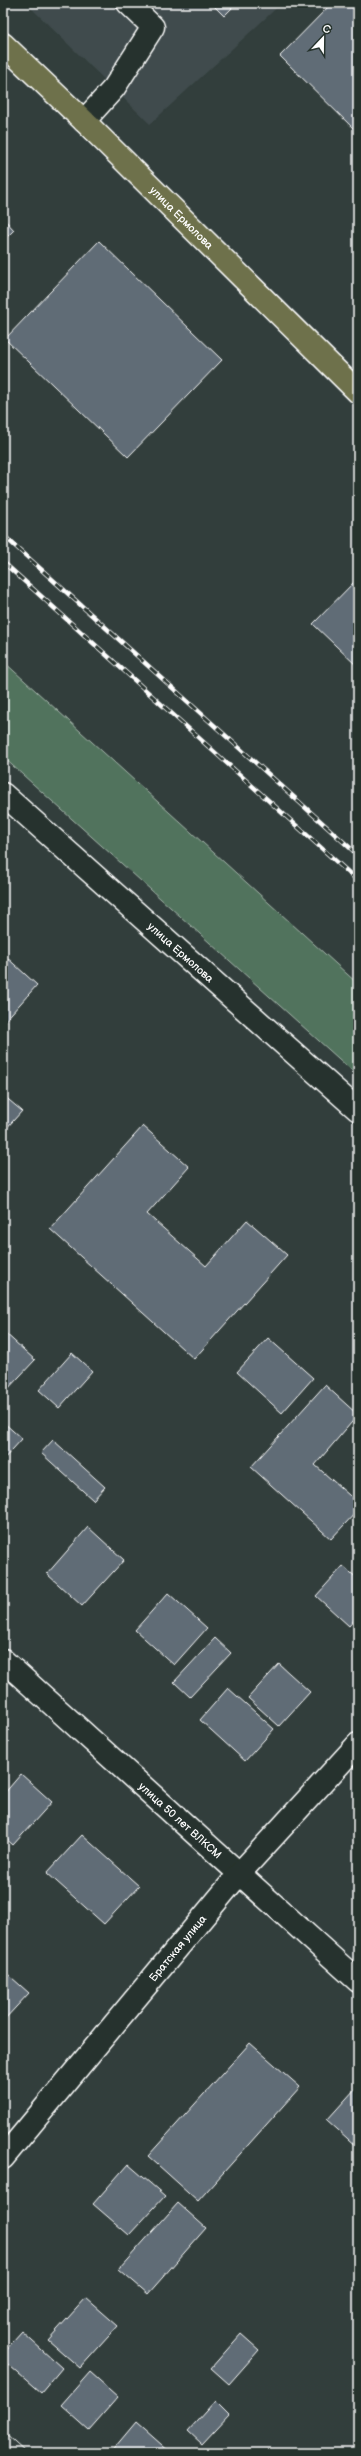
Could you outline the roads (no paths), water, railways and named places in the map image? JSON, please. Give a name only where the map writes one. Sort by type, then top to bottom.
[{"type":"main road","name":"улица Ермолова","points":[[3,44],[84,121],[358,392]]},
{"type":"street","points":[[84,121],[114,88],[153,27],[128,3]]},
{"type":"street","name":"улица Ермолова","points":[[3,794],[358,1110]]},
{"type":"street","name":"улица 50 лет ВЛКСМ","points":[[3,1660],[358,1981]]},
{"type":"street","name":"Братская улица","points":[[3,2158],[238,1874],[358,1744]]},
{"type":"tram line","points":[[3,2432],[26,2453]]},
{"type":"railway","points":[[3,535],[358,855]]},
{"type":"railway","points":[[3,562],[358,881]]}]
